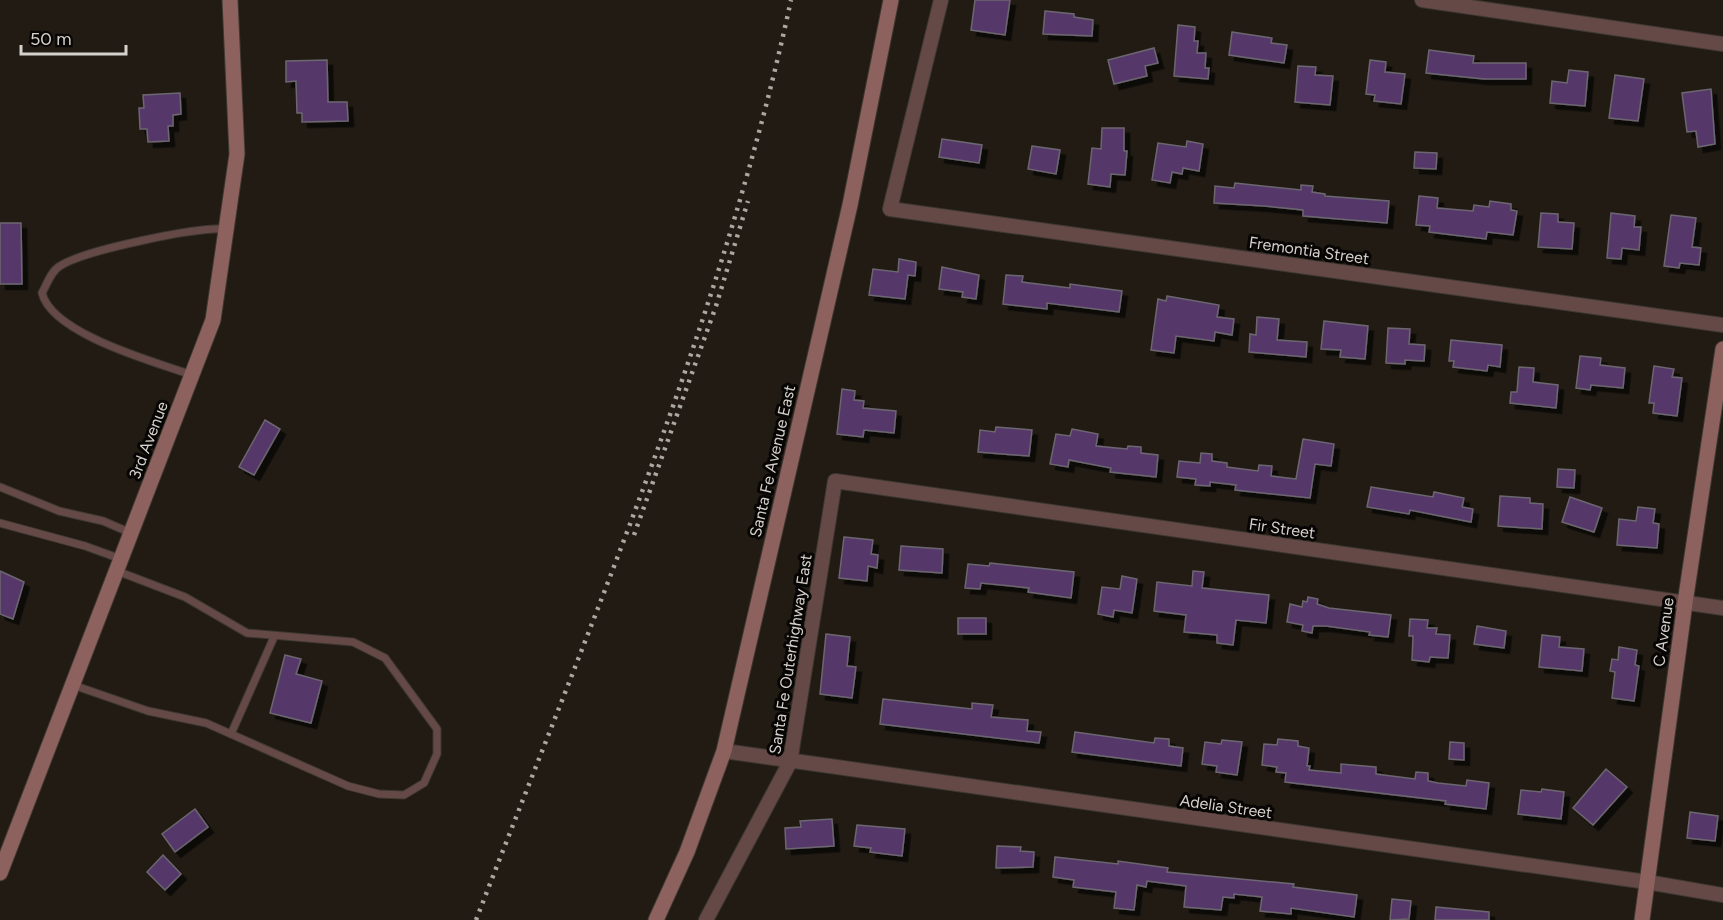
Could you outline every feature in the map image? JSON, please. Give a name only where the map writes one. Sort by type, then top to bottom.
[{"type":"street","name":"3rd Avenue","points":[[0,873],[5,845],[73,685],[213,320],[237,154],[230,0]]},
{"type":"street","name":"Santa Fe Avenue East","points":[[656,920],[687,852],[724,751],[850,205],[891,0]]},
{"type":"street","name":"Fremontia Street","points":[[941,0],[890,209],[1723,325]]},
{"type":"street","points":[[1422,0],[1723,44]]},
{"type":"street","name":"C Avenue","points":[[1642,920],[1685,603],[1723,349]]},
{"type":"street","name":"Fir Street","points":[[836,482],[1723,608]]},
{"type":"street","name":"Santa Fe Outerhighway East","points":[[706,920],[790,762],[836,482]]},
{"type":"street","name":"Adelia Street","points":[[724,751],[1647,882],[1723,895]]},
{"type":"lane","points":[[192,375],[112,347],[72,327],[45,304],[42,293],[58,266],[80,258],[125,245],[226,229]]},
{"type":"lane","points":[[0,487],[58,511],[103,521],[131,533]]},
{"type":"lane","points":[[0,523],[119,565],[185,597],[247,633],[353,642],[385,658],[437,729],[437,754],[424,783],[404,795],[379,795],[348,786],[206,723],[148,711],[73,685]]},
{"type":"lane","points":[[231,734],[274,637]]},
{"type":"building","points":[[975,0],[1010,0],[1005,35],[971,30]]},
{"type":"building","points":[[1045,11],[1074,14],[1074,17],[1093,20],[1092,36],[1043,34]]},
{"type":"building","points":[[1178,25],[1195,27],[1194,41],[1198,41],[1197,53],[1206,53],[1205,68],[1209,68],[1208,79],[1174,76]]},
{"type":"building","points":[[1232,32],[1272,38],[1271,43],[1287,45],[1284,63],[1229,55]]},
{"type":"building","points":[[1154,48],[1158,63],[1145,66],[1147,76],[1114,84],[1108,60]]},
{"type":"building","points":[[1429,50],[1474,56],[1473,63],[1526,63],[1526,79],[1484,79],[1426,73]]},
{"type":"building","points":[[327,60],[328,102],[347,102],[348,121],[302,122],[302,113],[297,113],[296,81],[286,82],[286,61]]},
{"type":"building","points":[[1370,60],[1386,62],[1385,72],[1405,74],[1401,104],[1374,101],[1375,95],[1366,94]]},
{"type":"building","points":[[1298,66],[1316,67],[1315,75],[1333,76],[1330,105],[1295,102]]},
{"type":"building","points":[[1569,70],[1588,72],[1585,106],[1550,103],[1552,81],[1567,83]]},
{"type":"building","points":[[1615,75],[1644,79],[1638,121],[1609,118]]},
{"type":"building","points":[[1711,89],[1715,144],[1698,147],[1696,131],[1687,132],[1682,93]]},
{"type":"building","points":[[180,93],[181,114],[173,115],[173,126],[168,126],[169,141],[148,142],[147,129],[140,129],[139,108],[144,108],[143,95]]},
{"type":"building","points":[[1102,128],[1124,128],[1124,151],[1127,151],[1125,175],[1111,174],[1110,187],[1088,184],[1092,148],[1101,149]]},
{"type":"building","points":[[942,139],[982,145],[979,163],[939,157]]},
{"type":"building","points":[[1187,141],[1203,144],[1199,171],[1183,168],[1182,174],[1172,172],[1170,183],[1152,180],[1158,143],[1186,147]]},
{"type":"building","points":[[1032,146],[1060,150],[1056,174],[1028,169]]},
{"type":"building","points":[[1415,152],[1437,153],[1436,169],[1414,168]]},
{"type":"building","points":[[1235,183],[1301,190],[1301,185],[1313,186],[1312,192],[1325,194],[1325,196],[1389,201],[1387,223],[1303,216],[1303,210],[1214,203],[1215,186],[1234,188]]},
{"type":"building","points":[[1419,196],[1438,198],[1437,208],[1473,211],[1474,205],[1489,207],[1490,201],[1511,204],[1511,210],[1517,211],[1513,235],[1487,232],[1486,239],[1429,232],[1430,226],[1416,225]]},
{"type":"building","points":[[1541,213],[1558,214],[1558,222],[1574,223],[1572,249],[1538,247]]},
{"type":"building","points":[[1611,213],[1635,216],[1634,227],[1641,227],[1639,250],[1622,248],[1621,259],[1607,258]]},
{"type":"building","points":[[1671,215],[1696,218],[1692,247],[1701,248],[1699,265],[1680,263],[1679,268],[1664,266]]},
{"type":"building","points":[[0,223],[21,223],[22,284],[0,284]]},
{"type":"building","points":[[899,259],[916,262],[915,276],[908,275],[905,299],[869,295],[873,269],[898,272]]},
{"type":"building","points":[[942,267],[979,275],[976,299],[962,297],[963,292],[939,289]]},
{"type":"building","points":[[1006,275],[1023,276],[1022,282],[1070,288],[1070,284],[1122,291],[1119,312],[1047,303],[1047,309],[1003,304]]},
{"type":"building","points":[[1167,296],[1219,305],[1217,317],[1234,319],[1232,335],[1215,332],[1214,341],[1176,336],[1174,353],[1151,350],[1158,299],[1166,301]]},
{"type":"building","points":[[1257,317],[1279,319],[1277,340],[1307,342],[1306,357],[1249,352],[1250,334],[1256,335]]},
{"type":"building","points":[[1324,321],[1368,326],[1365,359],[1340,357],[1341,350],[1321,349]]},
{"type":"building","points":[[1388,328],[1410,329],[1409,344],[1425,345],[1424,361],[1405,360],[1405,364],[1386,363]]},
{"type":"building","points":[[1451,340],[1502,345],[1500,367],[1488,365],[1487,371],[1453,367],[1454,361],[1449,361]]},
{"type":"building","points":[[1580,356],[1601,358],[1600,365],[1625,368],[1623,388],[1591,385],[1590,390],[1576,388]]},
{"type":"building","points":[[1654,366],[1674,369],[1672,377],[1682,378],[1677,416],[1653,413],[1654,403],[1649,403]]},
{"type":"building","points":[[1519,367],[1534,368],[1533,382],[1558,385],[1556,408],[1510,403],[1511,392],[1517,392]]},
{"type":"building","points":[[842,389],[855,391],[854,400],[864,401],[863,408],[896,411],[894,433],[864,430],[863,437],[837,434]]},
{"type":"building","points":[[265,420],[280,429],[254,475],[239,467]]},
{"type":"building","points":[[996,427],[1032,430],[1029,456],[978,452],[980,430],[995,432]]},
{"type":"building","points":[[1072,429],[1098,434],[1096,446],[1127,449],[1128,446],[1141,447],[1141,453],[1158,455],[1156,477],[1110,472],[1111,468],[1069,460],[1068,467],[1050,464],[1056,434],[1070,436]]},
{"type":"building","points":[[1303,439],[1334,444],[1331,466],[1315,464],[1310,498],[1235,490],[1236,485],[1210,482],[1210,486],[1195,485],[1196,479],[1177,477],[1179,461],[1200,463],[1201,453],[1212,454],[1212,461],[1227,463],[1227,467],[1258,471],[1259,465],[1272,466],[1271,476],[1296,479]]},
{"type":"building","points":[[1558,469],[1575,470],[1574,488],[1557,487]]},
{"type":"building","points":[[1371,487],[1433,497],[1434,492],[1464,498],[1462,507],[1473,509],[1471,522],[1410,510],[1409,514],[1367,507]]},
{"type":"building","points":[[1500,496],[1530,498],[1530,503],[1543,504],[1542,529],[1498,526]]},
{"type":"building","points":[[1570,497],[1602,508],[1594,532],[1562,522]]},
{"type":"building","points":[[1638,507],[1655,509],[1653,523],[1659,524],[1657,548],[1617,545],[1619,519],[1636,521]]},
{"type":"building","points":[[844,537],[873,540],[871,554],[878,555],[877,568],[868,566],[867,581],[839,578]]},
{"type":"building","points":[[901,546],[943,549],[942,573],[899,570]]},
{"type":"building","points":[[990,563],[1074,572],[1071,598],[1028,592],[1029,588],[981,583],[980,589],[965,588],[968,564],[989,566]]},
{"type":"building","points":[[0,571],[24,582],[13,619],[0,614]]},
{"type":"building","points":[[1193,571],[1204,572],[1202,588],[1269,595],[1266,623],[1236,620],[1233,645],[1217,643],[1217,635],[1184,632],[1186,615],[1154,611],[1157,582],[1192,586]]},
{"type":"building","points":[[1122,576],[1137,579],[1132,613],[1114,610],[1113,617],[1098,614],[1102,587],[1120,589]]},
{"type":"building","points":[[1308,597],[1318,599],[1317,604],[1329,608],[1391,615],[1388,637],[1326,626],[1313,626],[1312,633],[1302,631],[1303,625],[1287,622],[1290,604],[1302,607],[1303,601],[1307,602]]},
{"type":"building","points":[[958,618],[986,618],[986,634],[958,634]]},
{"type":"building","points":[[1410,619],[1428,620],[1427,628],[1437,628],[1436,634],[1450,635],[1448,658],[1430,657],[1429,662],[1412,660],[1413,636],[1409,636]]},
{"type":"building","points":[[1477,626],[1506,631],[1504,648],[1474,644]]},
{"type":"building","points":[[826,634],[850,637],[847,666],[856,667],[852,698],[820,694]]},
{"type":"building","points":[[1542,635],[1560,637],[1559,647],[1584,649],[1582,671],[1539,667]]},
{"type":"building","points":[[1619,647],[1637,650],[1635,665],[1639,666],[1634,701],[1612,698],[1615,672],[1610,671],[1612,659],[1618,660]]},
{"type":"building","points":[[285,655],[301,659],[296,674],[322,681],[311,723],[270,713]]},
{"type":"building","points":[[883,699],[972,709],[972,703],[993,705],[991,717],[1028,720],[1027,731],[1041,732],[1039,743],[880,724]]},
{"type":"building","points":[[1075,732],[1154,743],[1155,738],[1169,739],[1169,746],[1183,748],[1181,766],[1072,752]]},
{"type":"building","points":[[1278,739],[1298,741],[1298,746],[1309,748],[1307,766],[1310,766],[1309,770],[1341,773],[1341,764],[1376,767],[1376,774],[1415,779],[1416,772],[1428,773],[1428,781],[1438,783],[1466,786],[1467,780],[1489,783],[1486,809],[1445,804],[1446,801],[1285,782],[1286,773],[1276,772],[1277,767],[1262,765],[1264,744],[1277,745]]},
{"type":"building","points":[[1222,740],[1242,742],[1237,775],[1216,772],[1217,766],[1202,764],[1205,742],[1221,744]]},
{"type":"building","points":[[1450,742],[1464,743],[1464,760],[1449,759]]},
{"type":"building","points":[[1606,769],[1627,787],[1593,825],[1573,808]]},
{"type":"building","points":[[1542,789],[1564,792],[1561,819],[1518,814],[1521,790],[1541,792]]},
{"type":"building","points":[[195,809],[208,827],[175,852],[162,834]]},
{"type":"building","points":[[1690,812],[1718,816],[1715,841],[1687,838]]},
{"type":"building","points":[[832,819],[834,846],[786,849],[785,828],[801,827],[800,821]]},
{"type":"building","points":[[857,825],[905,829],[902,856],[870,852],[871,848],[854,846]]},
{"type":"building","points":[[997,846],[1021,847],[1020,851],[1034,852],[1033,867],[996,868]]},
{"type":"building","points":[[163,855],[181,874],[165,890],[147,872]]},
{"type":"building","points":[[1055,857],[1118,864],[1118,861],[1168,868],[1167,872],[1294,884],[1293,887],[1357,895],[1354,917],[1291,908],[1291,914],[1260,911],[1262,897],[1234,894],[1234,898],[1223,897],[1221,910],[1184,907],[1186,886],[1147,881],[1146,887],[1137,885],[1134,910],[1114,908],[1116,892],[1073,887],[1074,880],[1053,877]]},
{"type":"building","points":[[1392,899],[1411,901],[1409,919],[1390,920]]},
{"type":"building","points":[[1436,907],[1489,912],[1489,920],[1435,920]]},
{"type":"railway","points":[[476,920],[609,580],[692,351],[763,118],[791,0]]},
{"type":"railway","points":[[634,535],[716,306],[748,201]]}]
